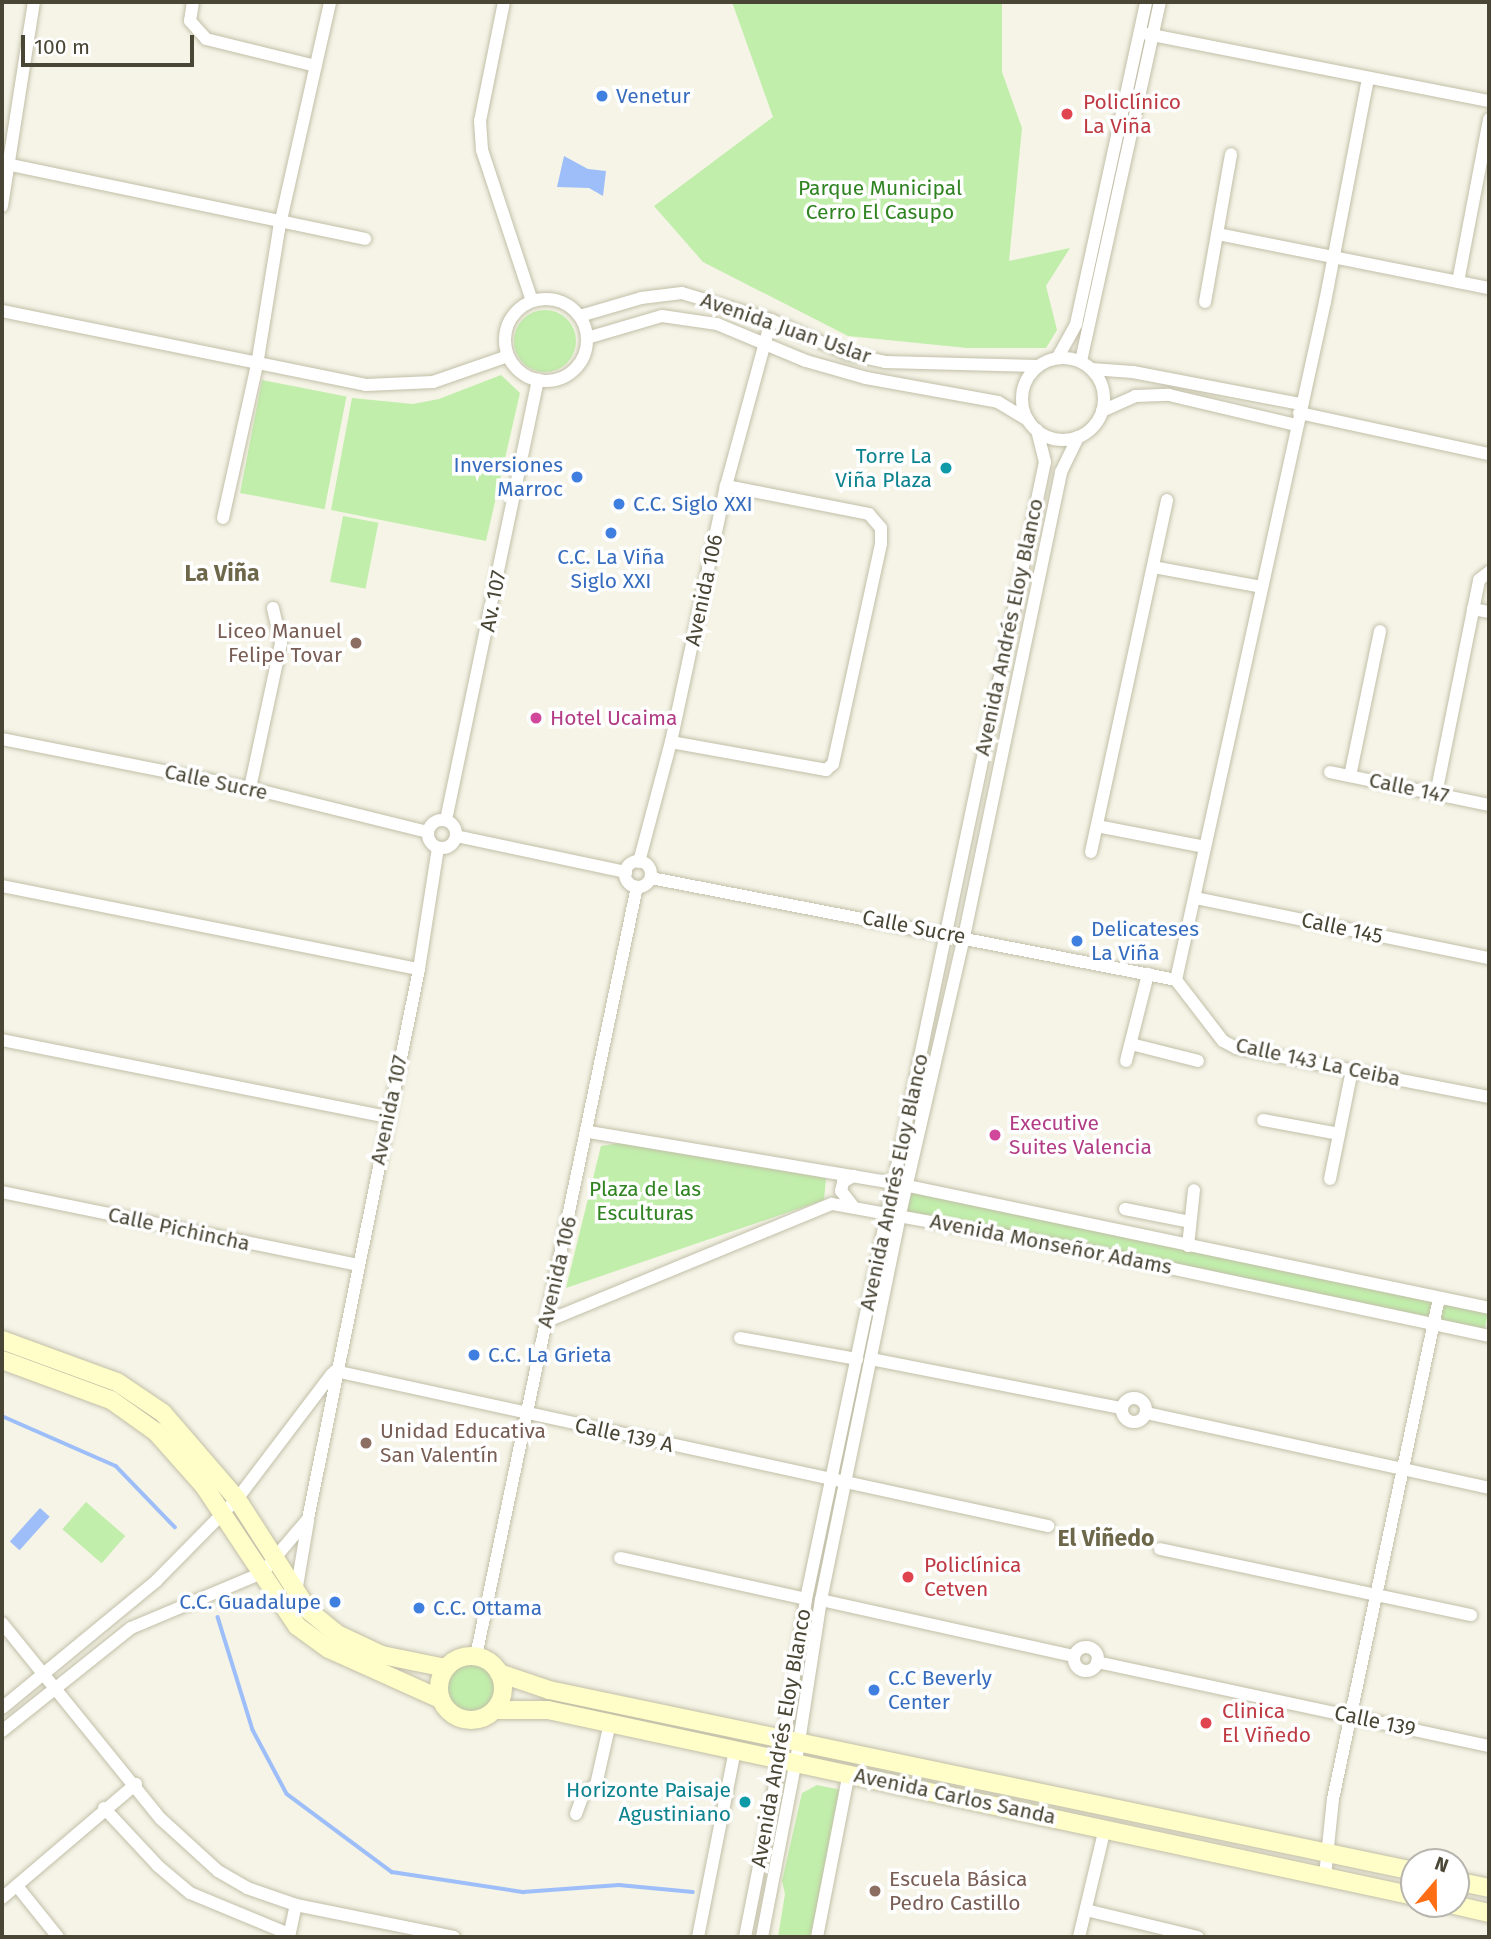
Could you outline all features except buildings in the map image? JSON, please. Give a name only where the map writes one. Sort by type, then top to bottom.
[{"type":"street","points":[[2,206],[6,164],[34,2]]},
{"type":"street","points":[[193,2],[190,21],[205,39],[316,66]]},
{"type":"street","points":[[223,518],[257,365],[281,222],[330,2]]},
{"type":"street","points":[[504,2],[480,121],[482,150],[532,301]]},
{"type":"street","points":[[1058,358],[1076,324],[1146,2]]},
{"type":"street","points":[[1160,2],[1086,365],[1103,388],[1102,411],[1096,424],[1078,437],[1061,440],[1032,425],[1022,392],[1037,366],[1058,358],[1086,365],[1133,372],[1299,414],[1489,454]]},
{"type":"street","points":[[1139,33],[1489,101]]},
{"type":"street","points":[[1176,980],[1333,259],[1368,78]]},
{"type":"street","points":[[1458,282],[1489,119]]},
{"type":"street","points":[[1205,302],[1231,154]]},
{"type":"street","points":[[6,164],[365,239]]},
{"type":"street","points":[[1218,234],[1489,288]]},
{"type":"street","name":"Avenida Juan Uslar","points":[[580,316],[641,298],[681,293],[771,320],[848,354],[885,362],[1037,366]]},
{"type":"street","points":[[532,301],[558,301],[580,316],[587,338],[580,364],[570,373],[538,380],[522,373],[508,356],[508,323],[532,301]]},
{"type":"street","points":[[2,311],[257,365],[366,384],[433,383],[508,356]]},
{"type":"street","name":"Avenida Juan Uslar","points":[[587,338],[662,316],[717,324],[840,371],[998,402],[1032,425]]},
{"type":"street","name":"Avenida 106","points":[[639,862],[671,742],[726,486],[771,320]]},
{"type":"street","name":"Av. 107","points":[[446,820],[538,380]]},
{"type":"street","points":[[1102,411],[1135,396],[1169,395],[1299,414]]},
{"type":"street","name":"Avenida Andrés Eloy Blanco","points":[[745,1937],[790,1750],[821,1600],[857,1359],[894,1213],[945,933],[1045,461],[1032,425]]},
{"type":"street","name":"Avenida Andrés Eloy Blanco","points":[[900,1184],[964,937],[1058,482],[1066,453],[1078,437]]},
{"type":"street","points":[[671,742],[814,771],[826,771],[833,764],[881,543],[881,528],[869,514],[726,486]]},
{"type":"street","points":[[1091,852],[1167,500]]},
{"type":"street","points":[[1153,567],[1262,587]]},
{"type":"street","points":[[1436,794],[1479,580],[1489,572]]},
{"type":"street","points":[[250,788],[281,643],[273,608]]},
{"type":"street","points":[[1473,609],[1489,612]]},
{"type":"street","points":[[1350,776],[1380,631]]},
{"type":"street","name":"Calle Sucre","points":[[2,739],[250,788],[428,832]]},
{"type":"street","name":"Calle 147","points":[[1329,772],[1489,805]]},
{"type":"street","points":[[456,836],[448,847],[438,848],[430,842],[428,832],[436,821],[446,820],[456,836],[626,872],[639,862],[650,869],[651,878],[637,887],[629,883],[626,872]]},
{"type":"street","points":[[1097,826],[1205,847]]},
{"type":"street","name":"Avenida 107","points":[[296,1593],[335,1371],[419,969],[438,848]]},
{"type":"street","name":"Calle Sucre","points":[[651,878],[1176,980]]},
{"type":"street","points":[[2,886],[419,969]]},
{"type":"street","name":"Avenida 106","points":[[476,1657],[545,1322],[589,1132],[637,887]]},
{"type":"street","name":"Calle 145","points":[[1196,898],[1489,958]]},
{"type":"street","points":[[1126,1061],[1148,974]]},
{"type":"street","name":"Calle 143 La Ceiba","points":[[1176,980],[1223,1041],[1236,1048],[1489,1097]]},
{"type":"street","points":[[2,1040],[387,1117]]},
{"type":"street","points":[[1131,1044],[1198,1061]]},
{"type":"street","points":[[1330,1179],[1352,1070]]},
{"type":"street","points":[[1263,1121],[1339,1134]]},
{"type":"street","name":"Avenida Monseñor Adams","points":[[589,1132],[900,1184],[1489,1308]]},
{"type":"street","points":[[853,1176],[843,1182],[841,1191],[853,1206]]},
{"type":"street","points":[[1188,1246],[1194,1190]]},
{"type":"street","name":"Calle Pichincha","points":[[2,1192],[357,1265]]},
{"type":"street","name":"Avenida Monseñor Adams","points":[[545,1322],[832,1204],[894,1213],[1489,1336]]},
{"type":"street","points":[[1125,1209],[1190,1222]]},
{"type":"street","name":"Avenida Andrés Eloy Blanco","points":[[761,1937],[790,1750],[806,1599],[871,1359],[894,1213]]},
{"type":"street","points":[[1325,1876],[1333,1799],[1438,1298]]},
{"type":"street","points":[[740,1338],[857,1359]]},
{"type":"street","points":[[2,1340],[67,1374],[156,1432],[222,1514],[297,1626],[329,1650],[440,1699],[454,1716],[468,1721],[495,1710],[502,1696],[499,1673],[476,1657],[460,1658],[446,1668],[438,1686],[440,1699]]},
{"type":"street","points":[[871,1359],[1122,1408],[1122,1415],[1131,1423],[1139,1422],[1146,1413],[1401,1471],[1489,1488]]},
{"type":"street","points":[[2,1360],[117,1382],[163,1413],[237,1499],[309,1611],[356,1644],[382,1654],[446,1668]]},
{"type":"street","points":[[2,1708],[156,1581],[237,1499],[335,1371]]},
{"type":"street","name":"Calle 139 A","points":[[335,1371],[527,1415],[839,1478],[1048,1527]]},
{"type":"street","points":[[2,1731],[131,1628],[262,1573],[308,1519]]},
{"type":"street","points":[[1160,1549],[1471,1615]]},
{"type":"street","points":[[620,1558],[806,1599]]},
{"type":"street","name":"Calle 139","points":[[821,1600],[1074,1656],[1077,1667],[1083,1670],[1097,1662],[1489,1746]]},
{"type":"street","points":[[2,1623],[45,1671],[161,1819],[219,1871],[247,1888],[296,1905],[454,1937]]},
{"type":"street","name":"Avenida Carlos Sanda","points":[[499,1673],[548,1690],[790,1750],[1329,1852],[1400,1868]]},
{"type":"street","name":"Avenida Carlos Sanda","points":[[495,1710],[548,1710],[735,1750],[790,1750],[849,1773],[1400,1893]]},
{"type":"street","points":[[576,1814],[584,1792],[596,1785],[610,1723]]},
{"type":"street","points":[[698,1937],[735,1750]]},
{"type":"street","points":[[817,1937],[849,1773]]},
{"type":"street","points":[[2,1898],[104,1808],[136,1784]]},
{"type":"street","points":[[104,1808],[158,1866],[190,1893],[289,1936],[296,1905]]},
{"type":"street","points":[[1079,1937],[1105,1828]]},
{"type":"street","points":[[1470,1884],[1489,1888]]},
{"type":"street","points":[[18,1886],[58,1937]]},
{"type":"street","points":[[1470,1909],[1489,1913]]},
{"type":"street","points":[[1086,1910],[1198,1937]]},
{"type":"green space","name":"Parque Municipal Cerro El Casupo","points":[[732,2],[1002,2],[1002,72],[1022,128],[1009,261],[1070,248],[1046,286],[1057,330],[1046,348],[967,348],[848,336],[703,262],[654,206],[773,117]]},
{"type":"green space","points":[[539,310],[551,310],[567,319],[574,329],[574,353],[567,363],[551,372],[539,372],[528,367],[519,358],[514,347],[514,335],[519,324],[528,315]]},
{"type":"green space","points":[[501,375],[520,393],[486,541],[331,510],[352,398],[413,404],[439,399]]},
{"type":"green space","points":[[262,380],[346,396],[324,509],[240,493]]},
{"type":"green space","points":[[343,516],[378,523],[366,589],[330,582]]},
{"type":"green space","name":"Plaza de las Esculturas","points":[[620,1143],[826,1178],[824,1200],[566,1288],[601,1146]]},
{"type":"green space","points":[[907,1185],[1489,1309],[1483,1338],[901,1214]]},
{"type":"green space","points":[[86,1502],[125,1536],[102,1563],[62,1529]]},
{"type":"green space","points":[[465,1660],[477,1660],[487,1664],[495,1672],[499,1688],[495,1704],[487,1712],[477,1716],[465,1716],[455,1712],[447,1704],[443,1694],[443,1682],[447,1672],[455,1664]]},
{"type":"green space","points":[[817,1785],[841,1790],[811,1937],[778,1937],[785,1894],[782,1881],[802,1793]]},
{"type":"water","points":[[564,156],[588,169],[606,171],[603,196],[589,188],[557,187]]},
{"type":"water","points":[[40,1508],[50,1517],[20,1550],[10,1541]]},
{"type":"waterway","points":[[2,1416],[116,1466],[175,1527]]},
{"type":"waterway","points":[[218,1617],[253,1730],[287,1794],[392,1872],[523,1892],[619,1885],[693,1892]]},
{"type":"place","name":"Venetur","points":[[602,96]]},
{"type":"place","name":"Policlínico La Viña","points":[[1067,114]]},
{"type":"place","name":"Torre La Viña Plaza","points":[[946,468]]},
{"type":"place","name":"Inversiones Marroc","points":[[577,477]]},
{"type":"place","name":"C.C. Siglo XXI","points":[[619,504]]},
{"type":"place","name":"C.C. La Viña Siglo XXI","points":[[611,533]]},
{"type":"place","name":"Liceo Manuel Felipe Tovar","points":[[356,643]]},
{"type":"place","name":"Hotel Ucaima","points":[[536,718]]},
{"type":"place","name":"Delicateses La Viña","points":[[1077,941]]},
{"type":"place","name":"Executive Suites Valencia","points":[[995,1135]]},
{"type":"place","name":"C.C. La Grieta","points":[[474,1355]]},
{"type":"place","name":"Unidad Educativa San Valentín","points":[[366,1443]]},
{"type":"place","name":"Policlínica Cetven","points":[[908,1577]]},
{"type":"place","name":"C.C. Guadalupe","points":[[335,1602]]},
{"type":"place","name":"C.C. Ottama","points":[[419,1608]]},
{"type":"place","name":"C.C Beverly Center","points":[[874,1690]]},
{"type":"place","name":"Clinica El Viñedo","points":[[1206,1723]]},
{"type":"place","name":"Horizonte Paisaje Agustiniano","points":[[745,1802]]},
{"type":"place","name":"Escuela Básica Pedro Castillo","points":[[875,1891]]},
{"type":"district","name":"La Viña","points":[[222,573]]},
{"type":"district","name":"El Viñedo","points":[[1106,1538]]}]
